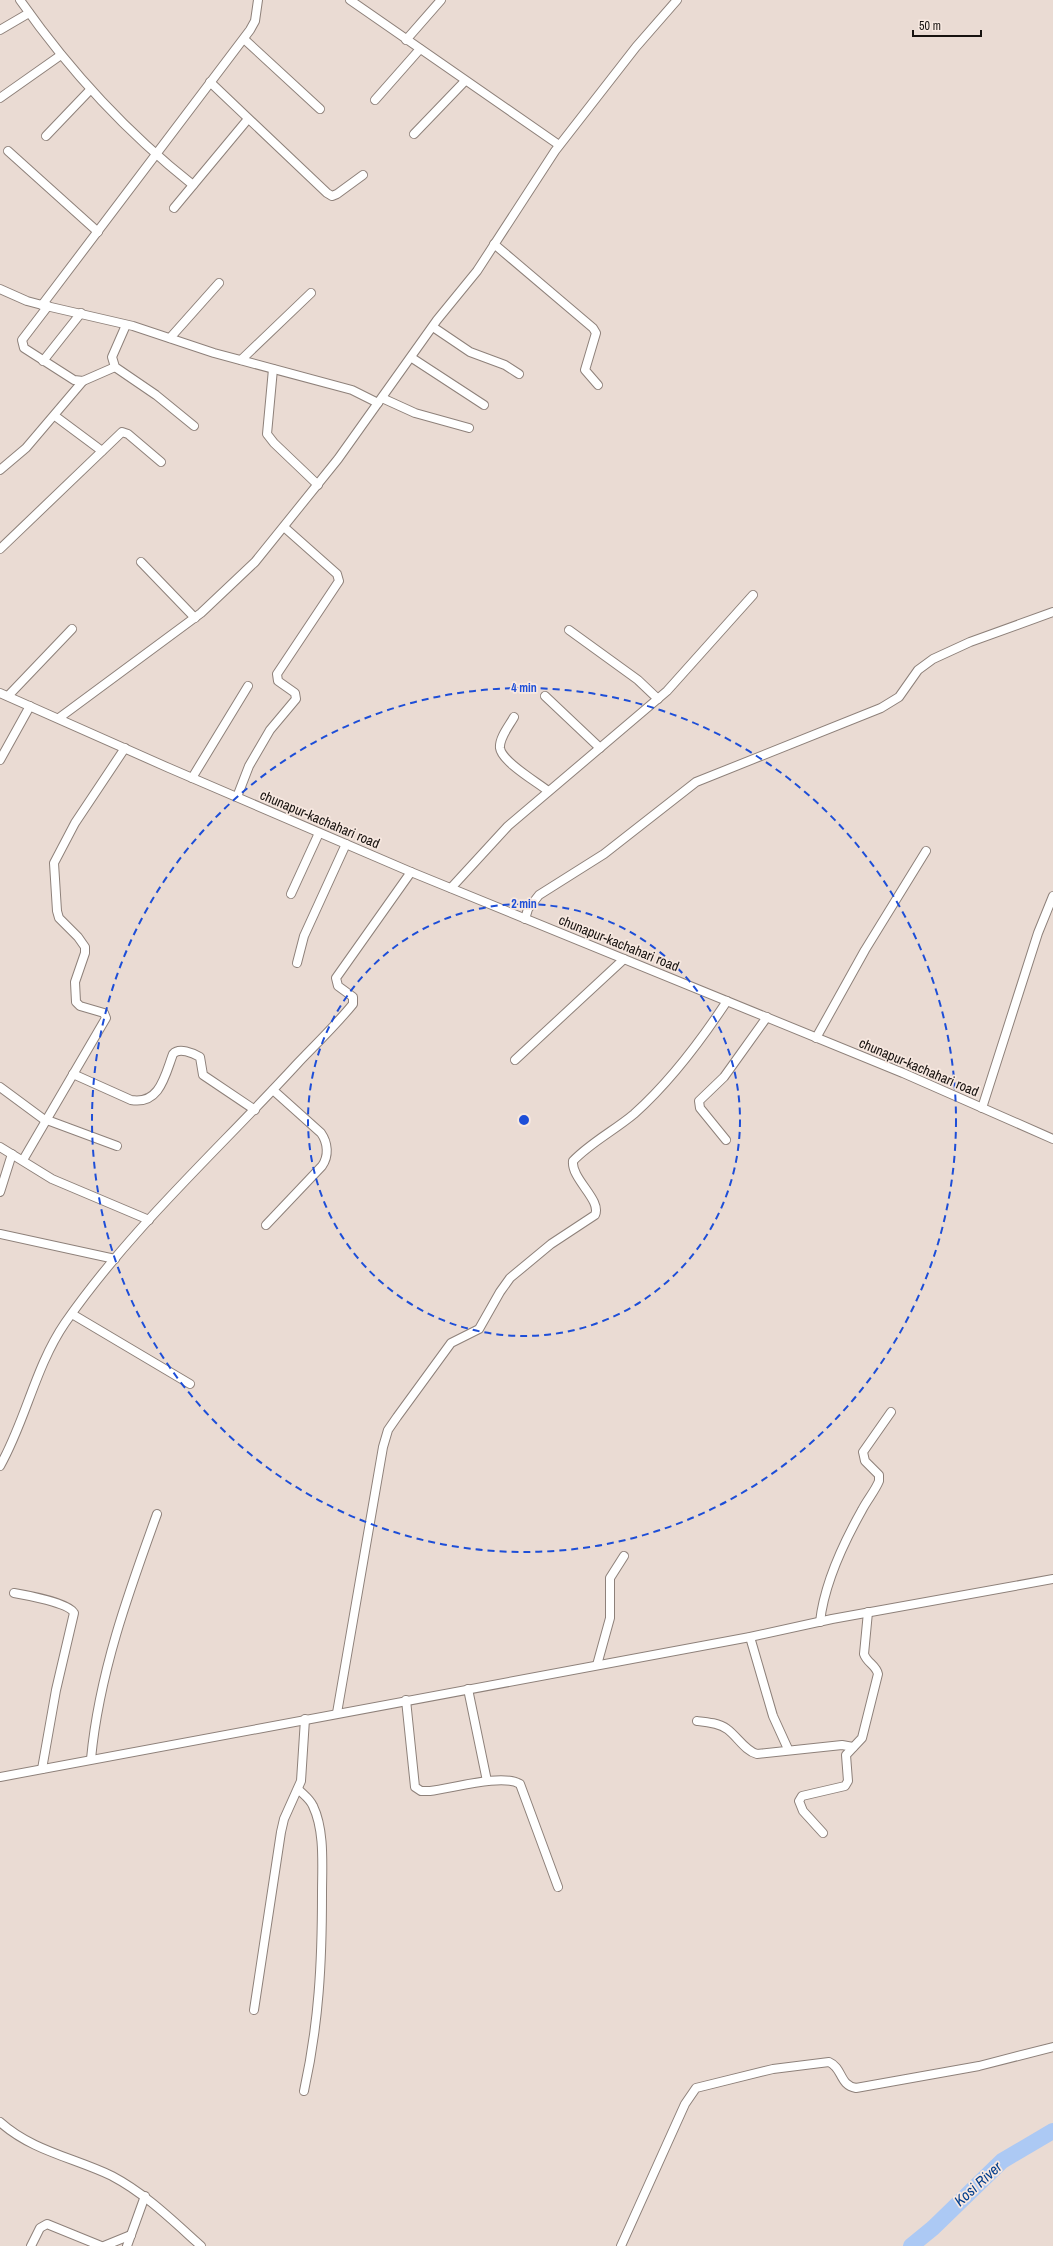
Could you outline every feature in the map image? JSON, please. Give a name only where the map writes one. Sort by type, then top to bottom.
[{"type":"street","points":[[20,0],[61,56],[90,90],[154,154],[193,185]]},
{"type":"street","points":[[83,381],[70,378],[43,361],[22,344],[22,340],[154,154],[244,39],[255,21],[258,0]]},
{"type":"street","points":[[350,0],[559,146]]},
{"type":"street","points":[[406,40],[441,0]]},
{"type":"street","points":[[59,718],[195,618],[255,562],[318,485],[412,358],[433,327],[477,271],[559,146],[636,47],[677,0]]},
{"type":"street","points":[[0,30],[29,13]]},
{"type":"street","points":[[244,39],[320,109]]},
{"type":"street","points":[[375,100],[420,49]]},
{"type":"street","points":[[0,98],[61,56]]},
{"type":"street","points":[[414,134],[465,81]]},
{"type":"street","points":[[210,82],[286,153],[320,188],[332,196],[363,175]]},
{"type":"street","points":[[46,136],[90,90]]},
{"type":"street","points":[[174,208],[248,119]]},
{"type":"street","points":[[8,151],[98,232]]},
{"type":"street","points":[[494,244],[593,328],[596,333],[585,370],[598,385]]},
{"type":"street","points":[[170,338],[219,283]]},
{"type":"street","points":[[0,289],[27,302],[82,313],[126,325],[241,360],[352,390],[415,413],[470,428]]},
{"type":"street","points":[[241,360],[311,293]]},
{"type":"street","points":[[43,361],[82,313]]},
{"type":"street","points":[[126,325],[112,358],[115,367],[156,395],[194,426]]},
{"type":"street","points":[[433,327],[470,352],[505,365],[519,374]]},
{"type":"street","points":[[412,358],[484,405]]},
{"type":"street","points":[[0,470],[26,448],[55,416],[83,381],[115,367]]},
{"type":"street","points":[[273,369],[267,434],[274,443],[318,485]]},
{"type":"street","points":[[55,416],[102,451]]},
{"type":"street","points":[[0,550],[118,436],[125,433],[161,462]]},
{"type":"street","points":[[237,797],[250,766],[270,730],[296,699],[295,693],[278,681],[277,674],[339,581],[337,574],[284,527]]},
{"type":"street","points":[[141,562],[195,618]]},
{"type":"street","points":[[451,888],[498,835],[658,699],[681,677],[753,595]]},
{"type":"street","points":[[525,919],[528,909],[539,895],[604,854],[696,782],[881,708],[899,697],[918,670],[933,659],[983,637],[1053,612]]},
{"type":"street","points":[[8,696],[72,629]]},
{"type":"street","points":[[569,630],[638,680],[658,699]]},
{"type":"street","points":[[192,778],[248,686]]},
{"type":"street","name":"chunapur-kachahari road","points":[[0,693],[192,778],[411,872],[903,1073],[1053,1139]]},
{"type":"street","points":[[545,696],[600,748]]},
{"type":"street","points":[[0,760],[30,706]]},
{"type":"street","points":[[514,717],[502,740],[500,747],[502,754],[509,762],[548,791]]},
{"type":"street","points":[[23,1160],[104,1022],[106,1015],[101,1011],[80,1006],[76,1002],[75,982],[85,953],[85,947],[78,937],[59,918],[56,903],[54,863],[75,823],[125,748]]},
{"type":"street","points":[[290,894],[319,833]]},
{"type":"street","points":[[297,963],[304,936],[346,844]]},
{"type":"street","points":[[816,1038],[865,950],[926,851]]},
{"type":"street","points":[[0,1466],[15,1437],[27,1402],[52,1345],[72,1314],[115,1259],[149,1220],[255,1110],[352,1004],[353,998],[338,986],[336,978],[411,872]]},
{"type":"street","points":[[982,1108],[1038,933],[1053,896]]},
{"type":"street","points":[[516,1060],[624,959]]},
{"type":"street","points":[[337,1713],[383,1447],[388,1430],[451,1344],[480,1327],[500,1292],[513,1275],[551,1244],[595,1215],[596,1211],[594,1203],[574,1171],[573,1161],[632,1115],[665,1084],[693,1050],[727,1001]]},
{"type":"street","points":[[726,1140],[700,1108],[699,1101],[724,1077],[767,1017]]},
{"type":"street","points":[[74,1074],[131,1100],[141,1100],[160,1089],[173,1054],[176,1051],[181,1051],[200,1057],[203,1075],[255,1110]]},
{"type":"street","points":[[0,1087],[46,1120],[117,1146]]},
{"type":"street","points":[[266,1225],[322,1166],[327,1153],[327,1144],[322,1133],[273,1090]]},
{"type":"street","points":[[0,1147],[52,1179],[149,1220]]},
{"type":"street","points":[[0,1192],[12,1154]]},
{"type":"street","points":[[0,1234],[115,1259]]},
{"type":"street","points":[[72,1314],[190,1384]]},
{"type":"street","points":[[820,1622],[823,1598],[833,1572],[856,1520],[879,1480],[879,1475],[865,1461],[863,1452],[890,1412]]},
{"type":"street","points":[[90,1759],[97,1711],[111,1650],[157,1514]]},
{"type":"street","points":[[597,1665],[610,1618],[610,1578],[624,1556]]},
{"type":"street","points":[[0,1777],[750,1637],[868,1612],[1053,1579]]},
{"type":"street","points":[[14,1593],[55,1603],[69,1608],[74,1613],[56,1690],[42,1769]]},
{"type":"street","points":[[823,1833],[799,1804],[799,1798],[847,1784],[849,1778],[845,1760],[847,1752],[862,1738],[878,1674],[877,1670],[866,1659],[864,1654],[868,1612]]},
{"type":"street","points":[[750,1637],[773,1716],[788,1749]]},
{"type":"street","points":[[468,1689],[487,1780]]},
{"type":"street","points":[[406,1700],[414,1784],[418,1790],[426,1791],[445,1789],[487,1780],[514,1782],[520,1784],[558,1887]]},
{"type":"street","points":[[254,2010],[281,1832],[286,1814],[299,1790],[301,1781],[305,1719]]},
{"type":"street","points":[[697,1721],[712,1723],[725,1728],[754,1753],[842,1745],[853,1747]]},
{"type":"street","points":[[299,1790],[313,1805],[316,1815],[321,1842],[322,1872],[320,1996],[313,2051],[304,2091]]},
{"type":"street","points":[[621,2246],[685,2104],[696,2088],[773,2069],[829,2062],[839,2069],[844,2082],[848,2087],[856,2088],[979,2066],[1053,2047]]},
{"type":"street","points":[[0,2122],[29,2142],[98,2170],[126,2184],[145,2196],[201,2246]]},
{"type":"street","points":[[127,2246],[145,2196]]},
{"type":"street","points":[[31,2246],[40,2228],[47,2224],[101,2246]]},
{"type":"street","points":[[104,2246],[131,2235]]},
{"type":"waterway","name":"Kosi River","points":[[911,2246],[933,2228],[1002,2161],[1053,2131]]}]
